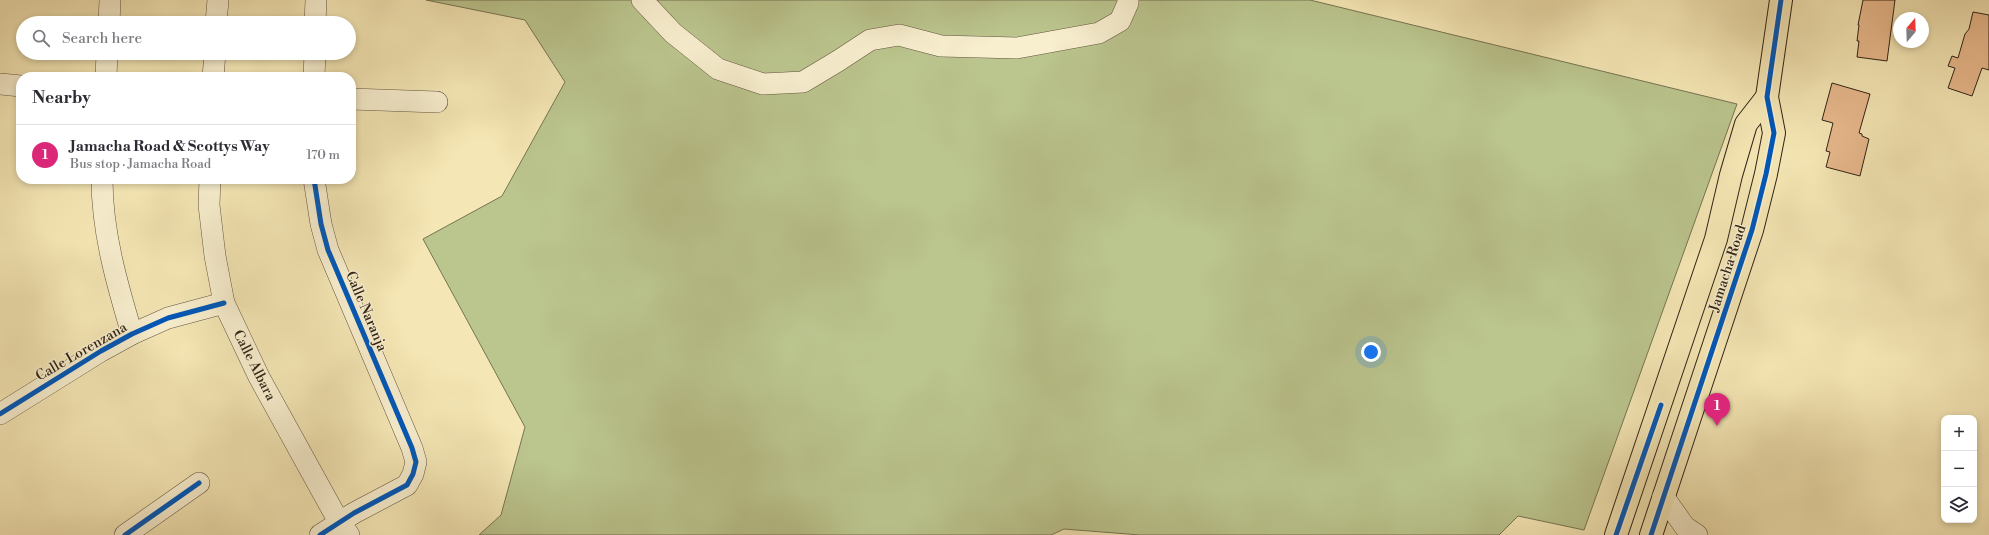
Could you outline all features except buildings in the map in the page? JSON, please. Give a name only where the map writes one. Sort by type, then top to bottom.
[{"type":"main road","name":"Jamacha Road","points":[[1651,535],[1662,496],[1752,230],[1774,133],[1767,97],[1781,0]]},
{"type":"main road","name":"Jamacha Road","points":[[1619,526],[1716,239],[1731,175],[1746,124],[1767,97]]},
{"type":"main road","points":[[1619,526],[1662,496]]},
{"type":"street","points":[[109,16],[110,0]]},
{"type":"street","points":[[217,16],[218,0]]},
{"type":"street","points":[[316,0],[316,16]]},
{"type":"street","points":[[642,0],[673,33],[718,69],[763,84],[803,82],[870,40],[899,35],[941,46],[1010,48],[1099,33],[1120,21],[1128,0]]},
{"type":"street","points":[[106,72],[107,60]]},
{"type":"street","points":[[213,72],[214,60]]},
{"type":"street","points":[[314,72],[315,60]]},
{"type":"street","points":[[0,84],[16,86]]},
{"type":"street","points":[[356,99],[437,102]]},
{"type":"street","points":[[102,184],[106,230],[119,290],[132,334]]},
{"type":"street","name":"Calle Albara","points":[[210,184],[209,205],[215,256],[224,303],[259,377],[344,529]]},
{"type":"street","name":"Calle Naranja","points":[[315,184],[321,224],[328,250],[412,448],[416,462],[413,474],[407,485],[344,529],[320,535]]},
{"type":"street","name":"Calle Lorenzana","points":[[1,411],[132,334],[168,318],[224,303]]},
{"type":"street","points":[[125,535],[199,483]]},
{"type":"street","points":[[1662,496],[1685,527],[1697,535]]},
{"type":"green space","points":[[426,0],[1310,0],[1737,104],[1584,530],[1518,516],[1499,535],[1140,535],[1064,529],[1051,535],[479,535],[501,515],[525,427],[423,239],[502,196],[565,82],[525,20]]},
{"type":"cycle path","points":[[1651,535],[1752,230],[1766,174],[1774,133],[1767,97],[1781,0]]},
{"type":"cycle path","points":[[315,184],[321,224],[328,250],[412,448],[416,462],[413,474],[407,485],[354,513],[320,535]]},
{"type":"cycle path","points":[[0,414],[101,351],[132,334],[168,318],[224,303]]},
{"type":"cycle path","points":[[1616,535],[1661,405]]},
{"type":"cycle path","points":[[125,535],[199,483]]},
{"type":"place","name":"Jamacha Road & Scottys Way","points":[[1717,426]]}]
